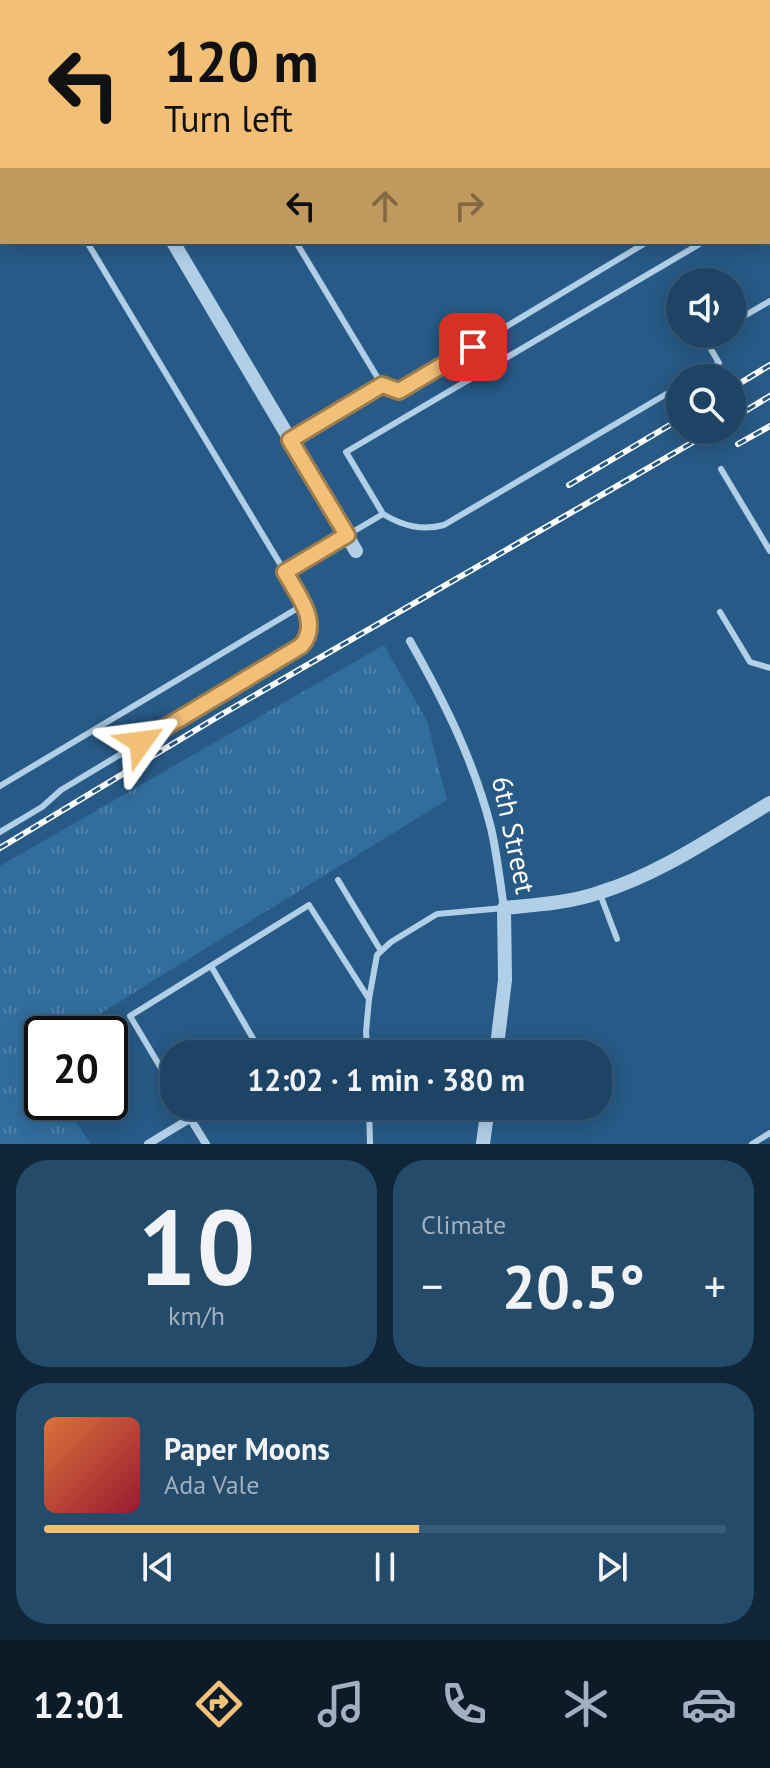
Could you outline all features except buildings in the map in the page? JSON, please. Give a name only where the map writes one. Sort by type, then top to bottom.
[{"type":"street","points":[[174,244],[356,551]]},
{"type":"street","name":"6th Street","points":[[410,641],[450,715],[473,770],[492,832],[504,908],[505,980],[498,1040]]},
{"type":"street","points":[[504,908],[549,904],[599,893],[670,862],[770,803]]},
{"type":"street","points":[[148,1144],[187,1120]]},
{"type":"street","points":[[191,1120],[206,1144]]},
{"type":"street","points":[[483,1144],[486,1120]]},
{"type":"lane","points":[[0,832],[42,807],[74,782],[301,646],[309,637],[311,623],[285,572],[88,244]]},
{"type":"lane","points":[[297,244],[382,385],[399,391],[644,244]]},
{"type":"lane","points":[[666,394],[444,525],[427,530],[395,521],[383,514],[346,452],[700,244]]},
{"type":"lane","points":[[746,315],[770,301]]},
{"type":"lane","points":[[290,440],[382,385]]},
{"type":"lane","points":[[721,469],[770,551]]},
{"type":"lane","points":[[285,572],[383,514]]},
{"type":"lane","points":[[0,786],[303,605]]},
{"type":"lane","points":[[720,612],[750,662],[770,668]]},
{"type":"lane","points":[[338,880],[381,951]]},
{"type":"lane","points":[[599,893],[617,939]]},
{"type":"lane","points":[[160,1066],[130,1016],[309,905],[369,999]]},
{"type":"lane","points":[[367,1040],[369,999],[377,955],[381,951],[437,914],[504,908]]},
{"type":"lane","points":[[211,966],[254,1040]]},
{"type":"lane","points":[[369,1120],[370,1144]]},
{"type":"lane","points":[[752,1144],[770,1133]]},
{"type":"green space","points":[[384,645],[427,721],[447,800],[96,1016],[24,1016],[24,1120],[75,1120],[90,1144],[0,1144],[0,866]]},
{"type":"railway","points":[[746,380],[770,365]]},
{"type":"railway","points":[[746,411],[770,396]]},
{"type":"railway","points":[[746,440],[770,426]]},
{"type":"railway","points":[[569,485],[666,427]]},
{"type":"railway","points":[[0,848],[219,716],[690,444]]},
{"type":"route","points":[[141,742],[301,646],[309,637],[311,623],[285,572],[347,535],[290,440],[382,385],[399,391],[473,347]]}]
